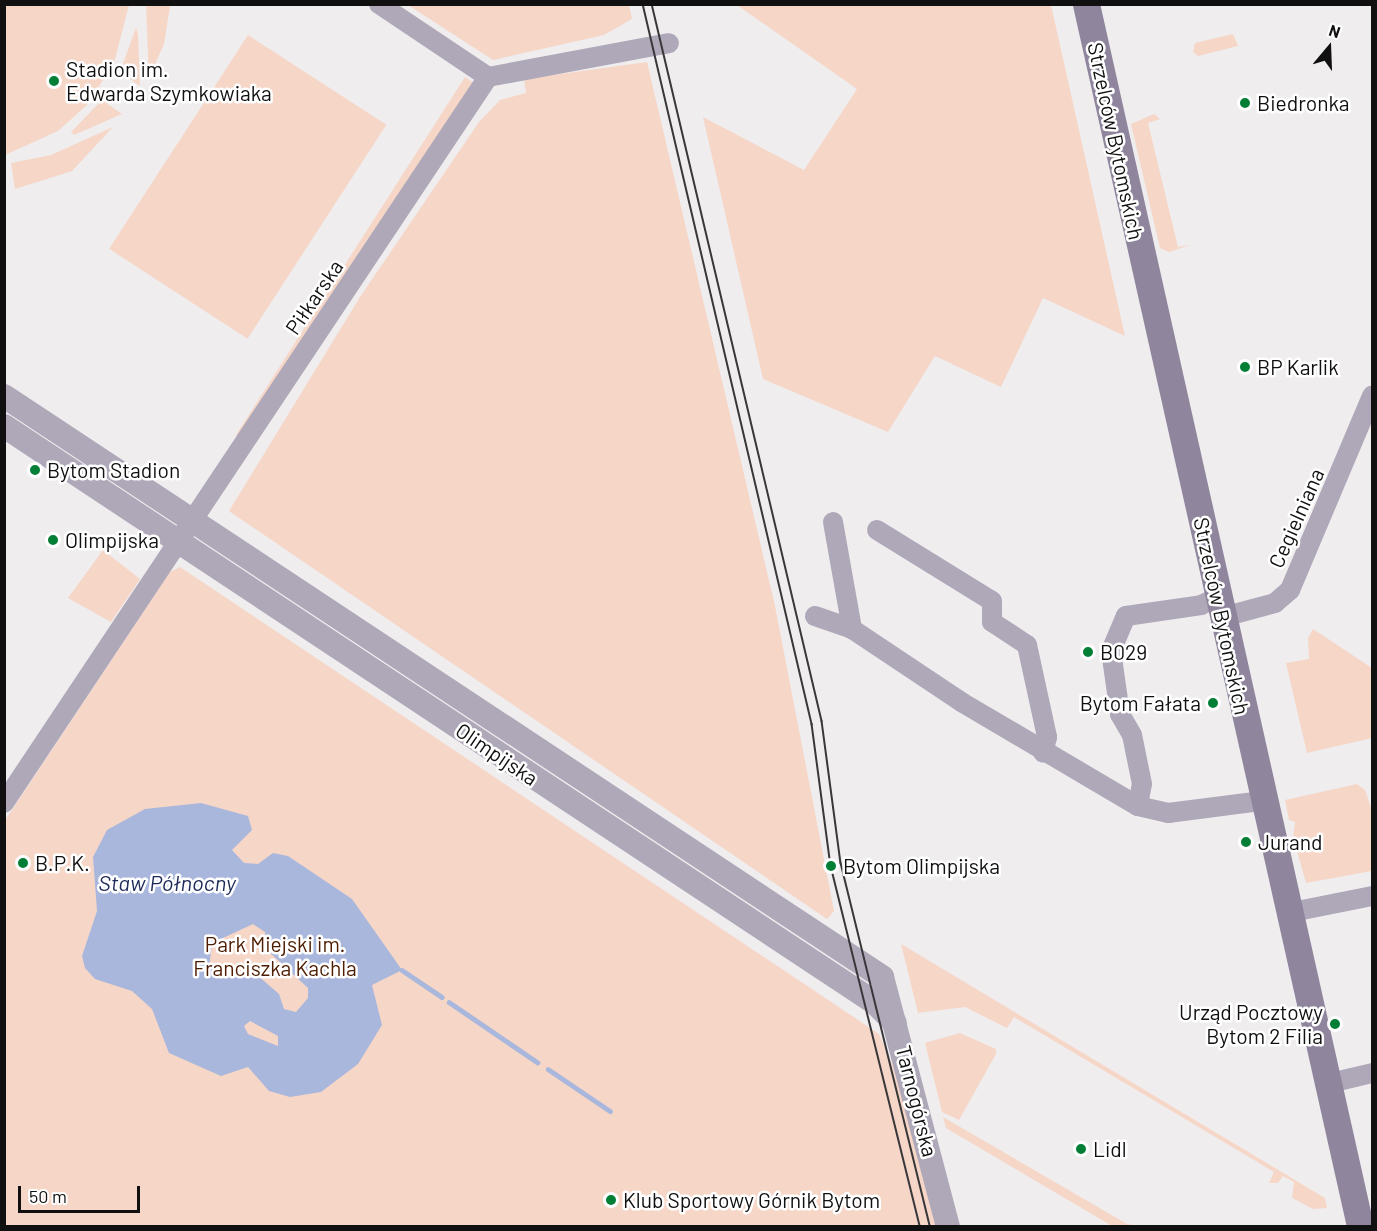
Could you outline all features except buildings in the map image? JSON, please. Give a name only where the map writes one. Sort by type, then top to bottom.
[{"type":"main road","name":"Strzelców Bytomskich","points":[[1086,4],[1287,913],[1360,1227]]},
{"type":"street","points":[[379,4],[488,77],[669,43]]},
{"type":"street","name":"Piłkarska","points":[[4,804],[195,521],[488,77]]},
{"type":"street","name":"Cegielniana","points":[[1138,806],[1142,784],[1132,735],[1120,714],[1111,651],[1126,616],[1197,605],[1220,607],[1275,603],[1290,590],[1372,396]]},
{"type":"street","name":"Olimpijska","points":[[7,404],[195,521],[882,977]]},
{"type":"street","name":"Olimpijska","points":[[4,426],[875,1003],[897,1025]]},
{"type":"street","points":[[834,522],[852,628]]},
{"type":"street","points":[[877,530],[992,601],[992,622],[1026,645],[1047,737],[1043,753]]},
{"type":"street","points":[[814,616],[852,628],[1043,753],[1138,806],[1168,813],[1262,801]]},
{"type":"street","points":[[1287,913],[1372,896]]},
{"type":"street","name":"Tarnogórska","points":[[882,977],[897,1025],[948,1227]]},
{"type":"street","points":[[1326,1084],[1372,1073]]},
{"type":"green space","name":"Stadion im. Edwarda Szymkowiaka","points":[[5,4],[129,5],[114,63],[87,105],[58,131],[5,155]]},
{"type":"green space","points":[[146,5],[170,6],[164,44],[149,78]]},
{"type":"green space","points":[[408,5],[629,5],[632,19],[604,35],[493,60]]},
{"type":"green space","points":[[737,5],[1051,5],[1125,336],[1043,298],[1001,387],[935,356],[888,432],[763,379],[703,117],[804,170],[857,89]]},
{"type":"green space","points":[[136,28],[138,34],[140,86],[120,72]]},
{"type":"green space","points":[[1233,34],[1238,46],[1198,56],[1193,52],[1195,43]]},
{"type":"green space","points":[[248,35],[386,125],[247,339],[109,249]]},
{"type":"green space","points":[[647,62],[775,606],[834,911],[827,919],[229,511],[360,297],[479,122],[500,100],[526,93],[524,79]]},
{"type":"green space","points":[[465,77],[481,88],[246,443],[236,435]]},
{"type":"green space","points":[[102,100],[122,114],[74,135],[71,132]]},
{"type":"green space","points":[[1154,114],[1160,119],[1148,123],[1178,247],[1190,245],[1169,252],[1160,248],[1131,124]]},
{"type":"green space","points":[[113,127],[72,171],[15,189],[11,163],[51,155]]},
{"type":"green space","points":[[103,550],[140,579],[111,622],[68,598]]},
{"type":"green space","name":"Park Miejski im. Franciszka Kachla","points":[[180,567],[879,1034],[901,1084],[936,1226],[5,1226],[4,822],[170,572]]},
{"type":"green space","points":[[1313,629],[1372,668],[1372,738],[1307,753],[1286,663],[1309,659],[1308,638]]},
{"type":"green space","points":[[1357,784],[1365,790],[1372,811],[1372,871],[1306,883],[1293,837],[1295,822],[1289,820],[1285,800]]},
{"type":"green space","points":[[901,944],[1325,1198],[1327,1208],[1313,1209],[1292,1198],[1294,1182],[1283,1176],[1278,1183],[1269,1183],[1274,1172],[1014,1017],[1007,1028],[965,1007],[918,1013]]},
{"type":"green space","points":[[960,1033],[996,1049],[996,1054],[959,1120],[942,1112],[925,1043]]},
{"type":"green space","points":[[943,1117],[1127,1224],[1137,1226],[1112,1226],[946,1128]]},
{"type":"water","name":"Staw Północny","points":[[201,803],[248,816],[252,830],[232,850],[244,863],[258,864],[273,853],[288,856],[352,899],[402,970],[372,985],[382,1025],[358,1064],[321,1092],[290,1097],[269,1091],[248,1067],[221,1076],[169,1053],[152,1009],[132,991],[95,979],[85,968],[82,956],[97,911],[93,857],[107,830],[145,809]],"holes":[[[253,924],[265,932],[267,950],[308,988],[308,998],[296,1012],[284,1009],[279,994],[257,975],[209,968],[212,943]],[[250,1021],[278,1036],[278,1046],[248,1034],[244,1026]]]},
{"type":"waterway","points":[[402,970],[442,997]]},
{"type":"waterway","points":[[449,1002],[537,1062]]},
{"type":"waterway","points":[[548,1069],[610,1111]]},
{"type":"tram line","points":[[643,4],[812,724],[831,866],[920,1226]]},
{"type":"tram line","points":[[652,4],[822,721],[841,863],[930,1226]]},
{"type":"place","name":"Stadion im. Edwarda Szymkowiaka","points":[[54,81]]},
{"type":"place","name":"Biedronka","points":[[1245,103]]},
{"type":"place","name":"BP Karlik","points":[[1245,367]]},
{"type":"place","name":"Bytom Stadion","points":[[35,470]]},
{"type":"place","name":"Olimpijska","points":[[53,540]]},
{"type":"place","name":"B029","points":[[1088,652]]},
{"type":"place","name":"Bytom Fałata","points":[[1213,703]]},
{"type":"place","name":"Jurand","points":[[1246,842]]},
{"type":"place","name":"B.P.K.","points":[[23,863]]},
{"type":"place","name":"Bytom Olimpijska","points":[[831,866]]},
{"type":"place","name":"Urząd Pocztowy Bytom 2 Filia","points":[[1335,1024]]},
{"type":"place","name":"Lidl","points":[[1081,1149]]},
{"type":"place","name":"Klub Sportowy Górnik Bytom","points":[[611,1200]]}]
